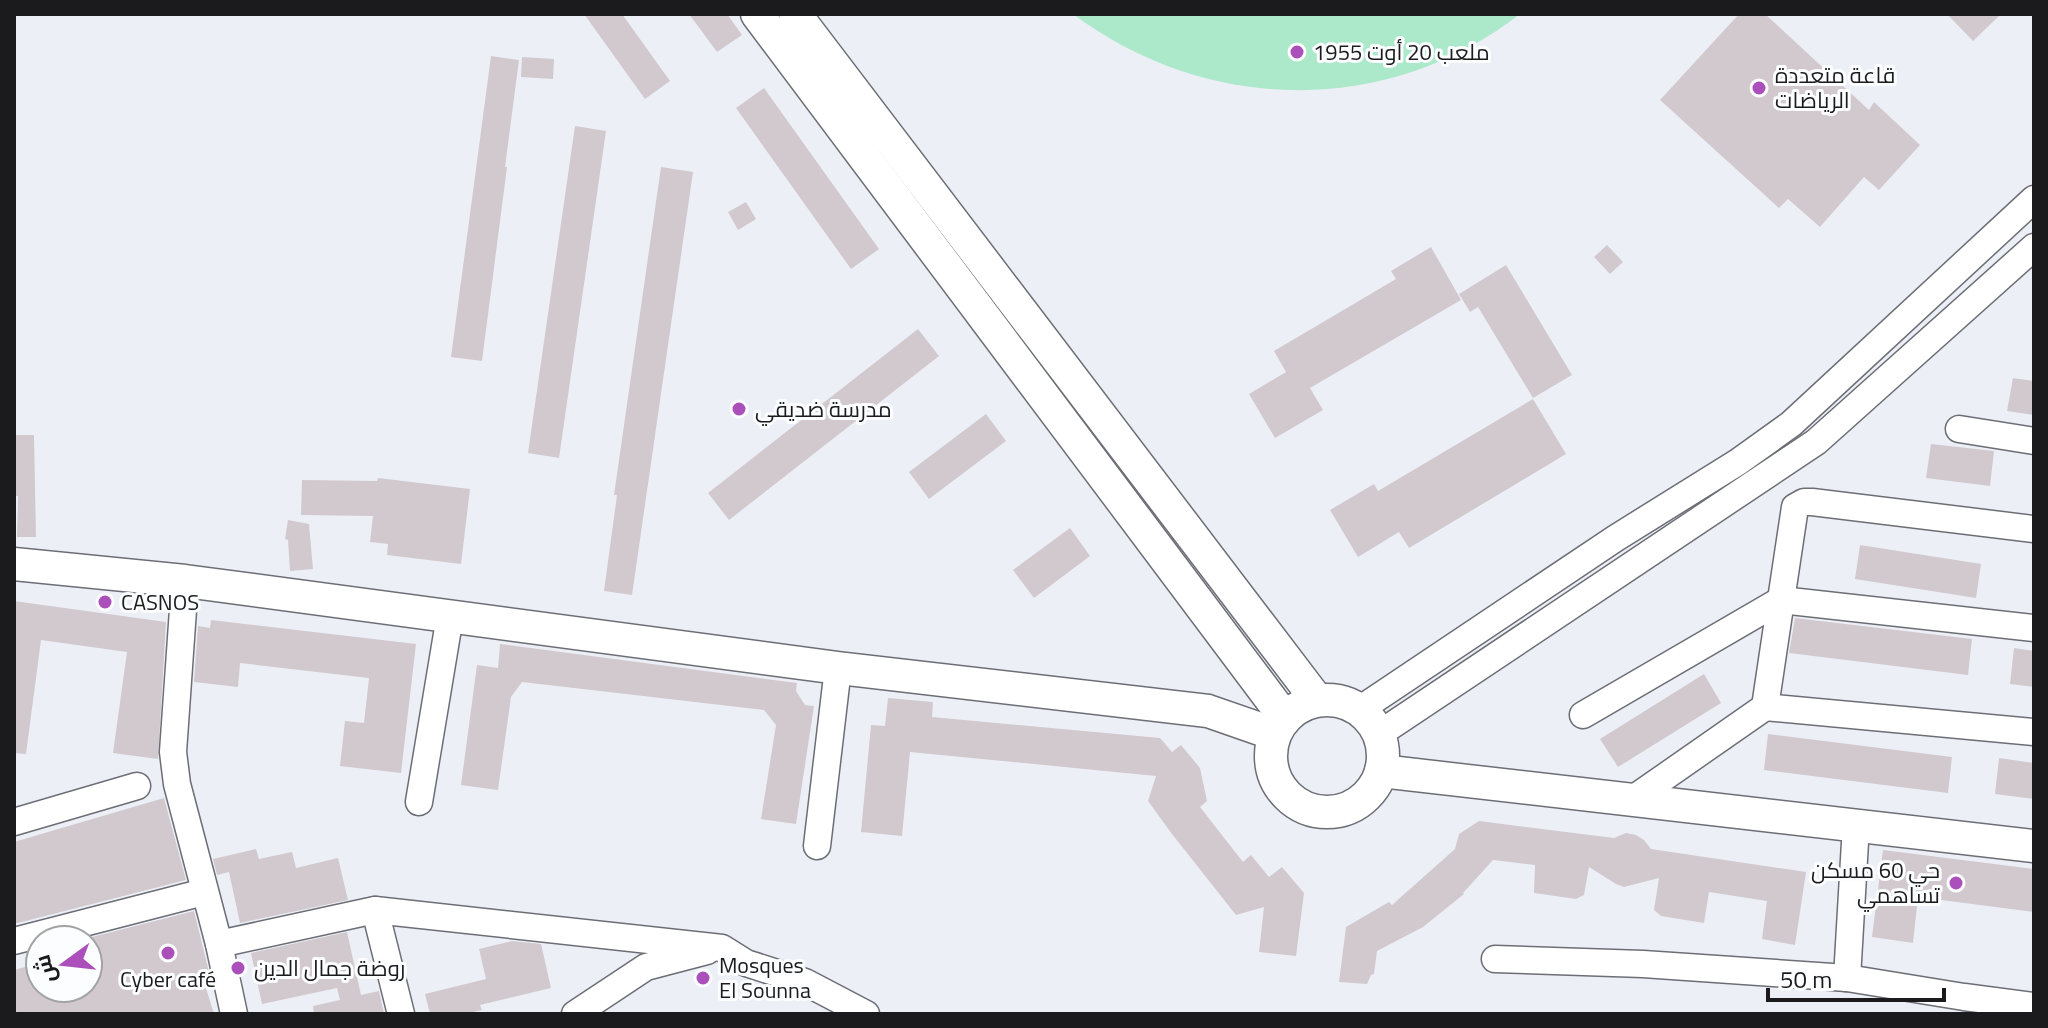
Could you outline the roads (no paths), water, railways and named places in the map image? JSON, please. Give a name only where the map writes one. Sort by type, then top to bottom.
[{"type":"street","points":[[757,14],[1280,726]]},
{"type":"street","points":[[795,14],[1317,700]]},
{"type":"street","points":[[1369,722],[1616,538],[1738,462],[1791,424],[2034,199]]},
{"type":"street","points":[[1369,722],[1816,442],[2034,247]]},
{"type":"street","points":[[1959,429],[2034,441]]},
{"type":"street","points":[[1765,707],[1795,507],[1804,502],[1828,504],[2034,529]]},
{"type":"street","points":[[14,564],[185,581],[838,668],[1208,711],[1280,726]]},
{"type":"street","points":[[185,581],[173,752],[177,784],[234,1014]]},
{"type":"street","points":[[1583,715],[1781,600],[2034,628]]},
{"type":"street","points":[[419,802],[450,616]]},
{"type":"street","points":[[817,846],[838,668]]},
{"type":"street","points":[[1317,700],[1346,703],[1369,722],[1383,752],[1381,771],[1374,788],[1361,801],[1345,810],[1326,813],[1308,810],[1292,801],[1280,787],[1272,770],[1270,752],[1280,726],[1299,706],[1317,700]]},
{"type":"street","points":[[1633,799],[1765,707],[2034,732]]},
{"type":"street","points":[[1381,771],[2034,846]]},
{"type":"street","points":[[14,822],[137,786]]},
{"type":"street","points":[[1847,978],[1856,825]]},
{"type":"street","points":[[14,941],[204,892]]},
{"type":"street","points":[[219,944],[375,910],[722,948],[746,963],[805,982],[866,1014]]},
{"type":"street","points":[[375,910],[401,1014]]},
{"type":"street","points":[[575,1014],[646,967],[722,948]]},
{"type":"street","points":[[1495,959],[1643,964],[1847,978],[2034,1006]]},
{"type":"place","name":"ملعب 20 أوت 1955","points":[[1297,52]]},
{"type":"place","name":"قاعة متعددة الرياضات","points":[[1759,88]]},
{"type":"place","name":"مدرسة ضديقي","points":[[739,409]]},
{"type":"place","name":"CASNOS","points":[[105,602]]},
{"type":"place","name":"حي 60 مسكن تساهمي","points":[[1956,883]]},
{"type":"place","name":"Cyber café","points":[[168,953]]},
{"type":"place","name":"روضة جمال الدين","points":[[238,968]]},
{"type":"place","name":"Mosques El Sounna","points":[[703,978]]}]
